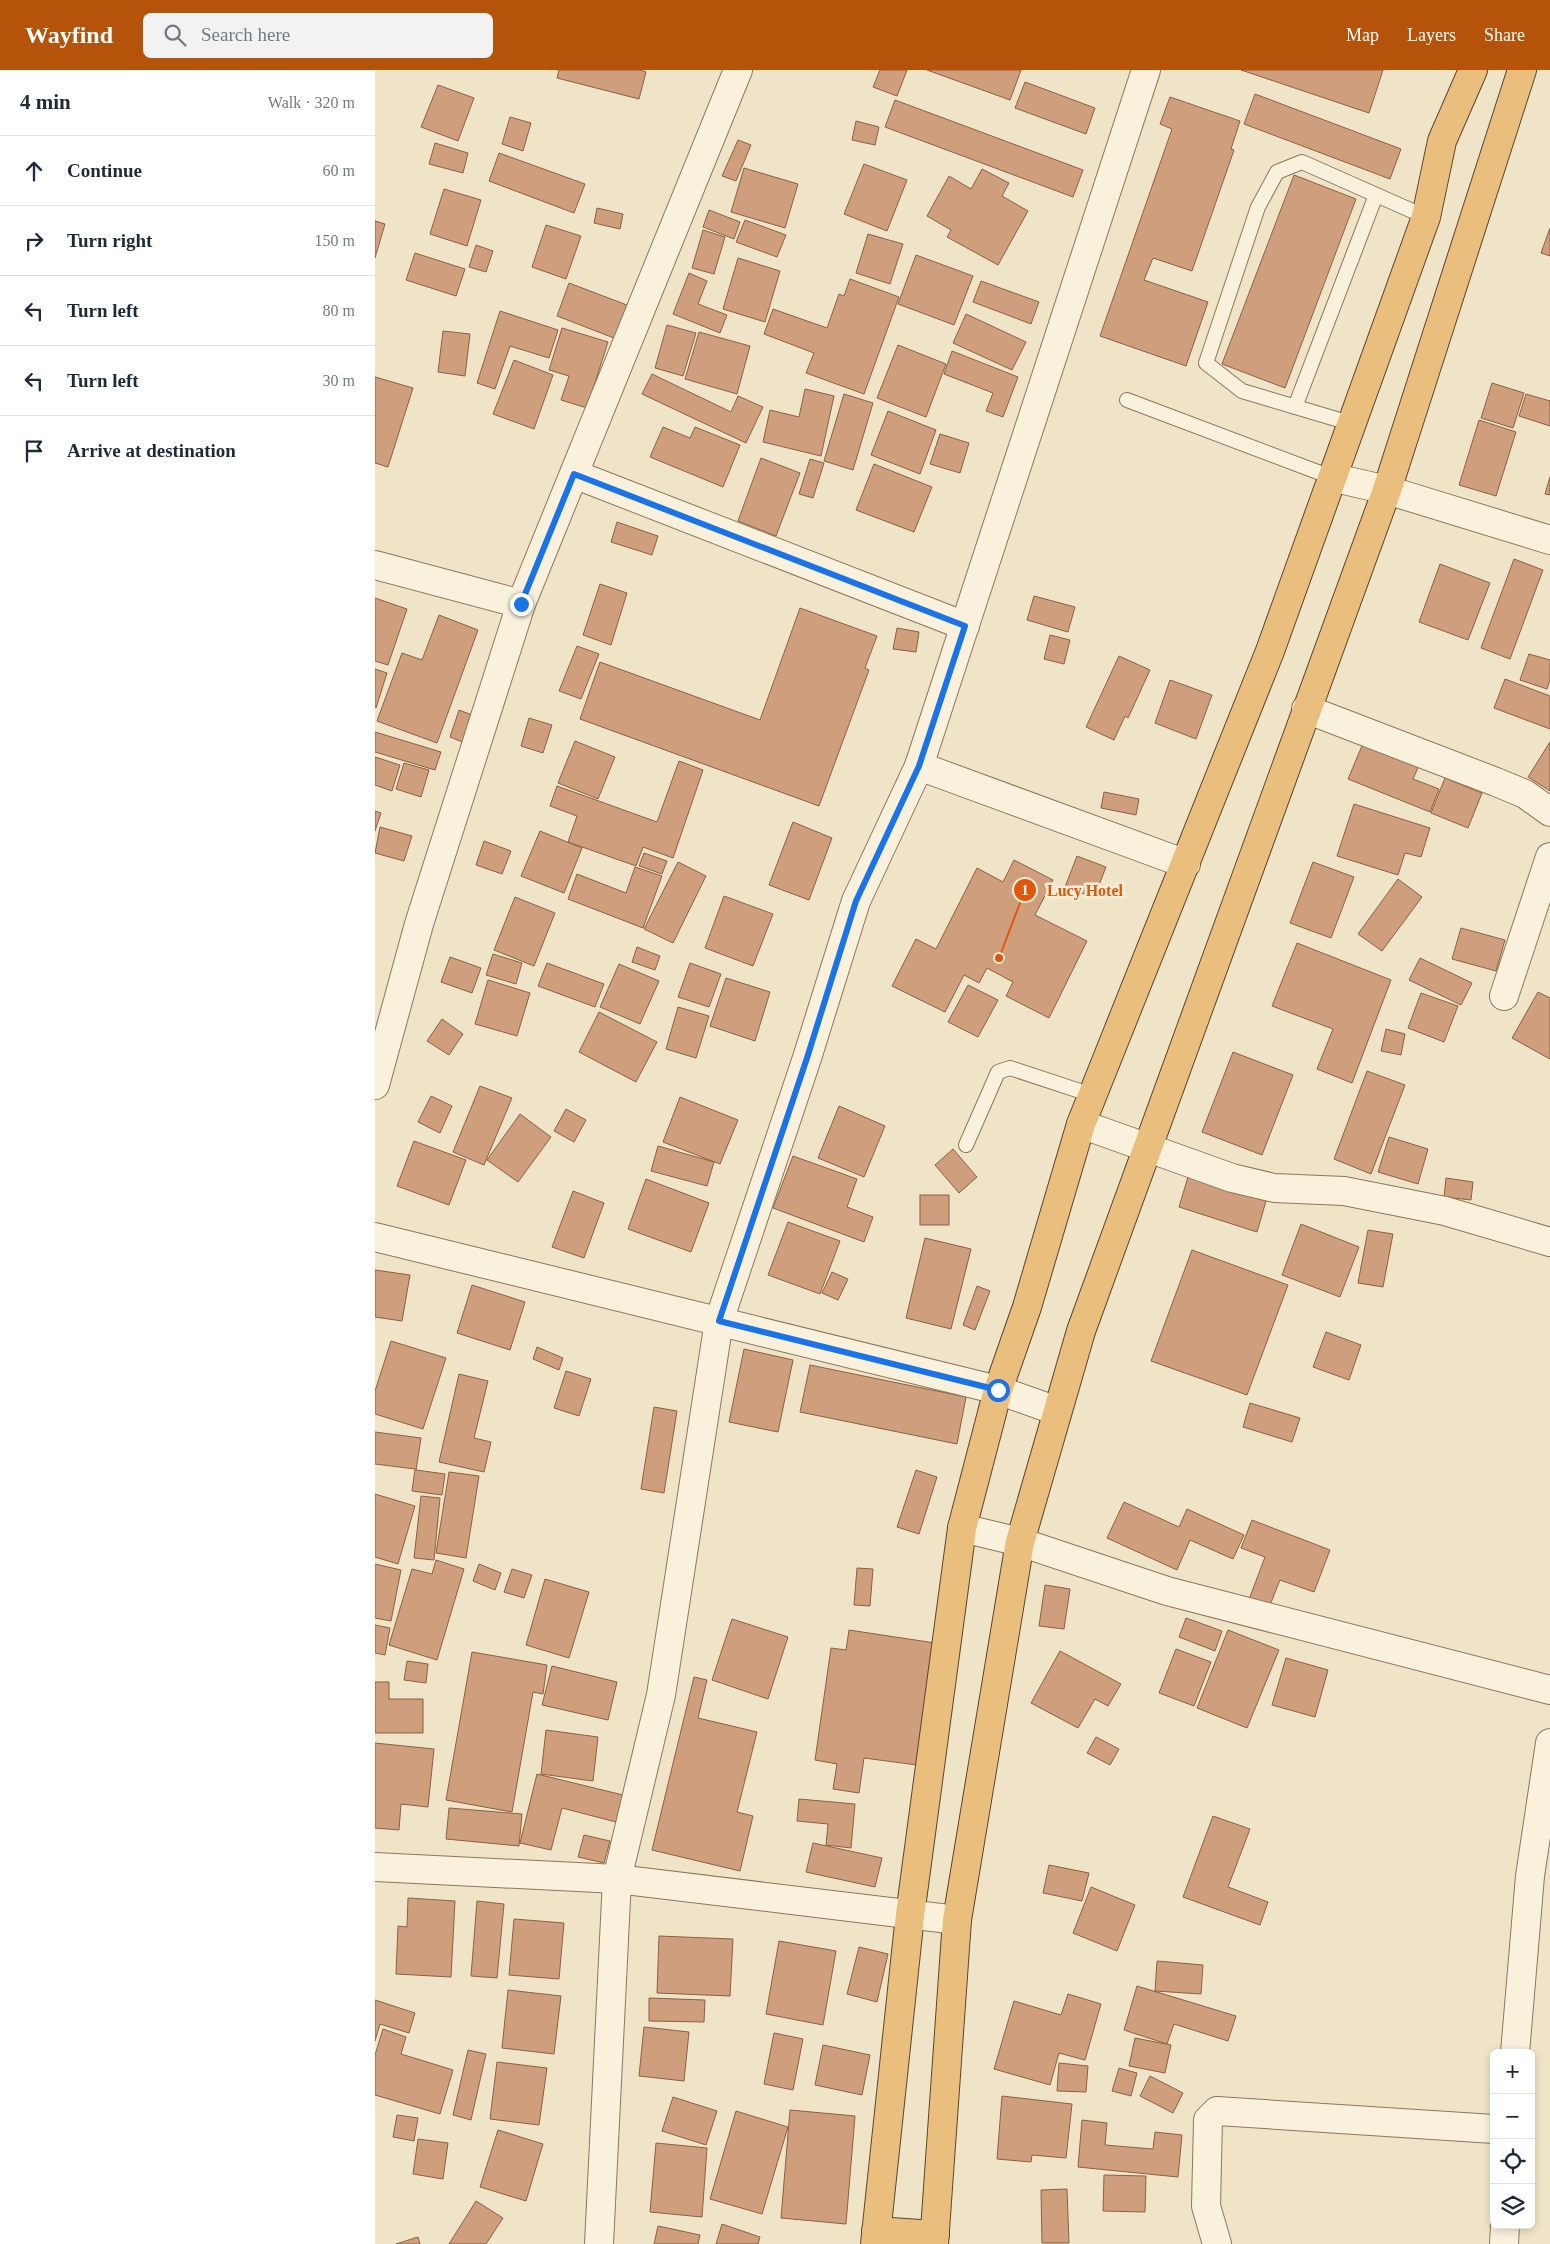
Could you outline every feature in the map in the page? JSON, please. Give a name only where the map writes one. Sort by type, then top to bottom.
[{"type":"highway","points":[[1473,70],[1442,141],[1427,217],[1353,424],[1331,477],[1270,652],[1081,1124],[1027,1307],[998,1390],[962,1528],[910,1915],[875,2238],[934,2240],[957,1920],[1020,1542],[1057,1411],[1081,1332],[1147,1147],[1387,490],[1522,70]]},
{"type":"street","points":[[375,1085],[419,924],[521,604],[738,70]]},
{"type":"street","points":[[599,2244],[617,1879],[661,1695],[719,1321],[807,1058],[856,901],[919,766],[1146,70]]},
{"type":"street","points":[[574,474],[965,626]]},
{"type":"street","points":[[1331,477],[1387,490],[1550,540]]},
{"type":"street","points":[[375,565],[521,604]]},
{"type":"street","points":[[1306,709],[1511,788],[1525,794],[1550,812]]},
{"type":"street","points":[[919,766],[1186,864]]},
{"type":"street","points":[[1504,996],[1550,857]]},
{"type":"street","points":[[1081,1124],[1232,1178],[1274,1188],[1344,1191],[1445,1211],[1550,1242]]},
{"type":"street","points":[[375,1237],[998,1390],[1057,1411]]},
{"type":"street","points":[[962,1528],[1020,1542],[1167,1591],[1550,1690]]},
{"type":"street","points":[[1515,2049],[1530,1876],[1550,1743]]},
{"type":"street","points":[[375,1867],[617,1879],[957,1920]]},
{"type":"street","points":[[1217,2244],[1206,2206],[1208,2120],[1217,2110],[1490,2129]]},
{"type":"street","points":[[1504,2244],[1505,2229]]},
{"type":"lane","points":[[1353,424],[1242,391],[1206,363],[1258,207],[1277,172],[1302,162],[1427,217]]},
{"type":"lane","points":[[1295,407],[1376,195]]},
{"type":"lane","points":[[1127,400],[1331,477]]},
{"type":"lane","points":[[966,1144],[997,1072],[1010,1068],[1092,1095]]},
{"type":"building","points":[[559,70],[640,70],[646,72],[639,99],[557,78]]},
{"type":"building","points":[[880,70],[907,70],[897,96],[873,87]]},
{"type":"building","points":[[927,70],[1021,70],[1010,100]]},
{"type":"building","points":[[1241,70],[1383,70],[1369,113]]},
{"type":"building","points":[[1025,82],[1095,108],[1086,134],[1015,108]]},
{"type":"building","points":[[438,85],[474,98],[458,141],[421,127]]},
{"type":"building","points":[[1255,94],[1401,149],[1390,179],[1244,124]]},
{"type":"building","points":[[1170,97],[1240,121],[1231,149],[1234,150],[1192,271],[1153,258],[1144,280],[1208,302],[1186,366],[1100,336],[1172,129],[1160,124]]},
{"type":"building","points":[[895,100],[1083,170],[1073,197],[885,127]]},
{"type":"building","points":[[510,117],[531,123],[523,151],[502,144]]},
{"type":"building","points":[[856,121],[879,127],[875,145],[852,140]]},
{"type":"building","points":[[738,140],[751,145],[736,181],[722,176]]},
{"type":"building","points":[[435,143],[468,153],[463,173],[429,164]]},
{"type":"building","points":[[499,153],[585,184],[574,213],[489,181]]},
{"type":"building","points":[[864,164],[907,180],[887,231],[844,214]]},
{"type":"building","points":[[744,168],[798,184],[785,228],[731,212]]},
{"type":"building","points":[[982,169],[1009,183],[1002,196],[1028,211],[998,265],[947,237],[951,230],[927,216],[949,176],[971,189]]},
{"type":"building","points":[[1294,175],[1356,199],[1285,388],[1222,364]]},
{"type":"building","points":[[444,189],[481,200],[467,246],[430,234]]},
{"type":"building","points":[[597,208],[623,214],[620,229],[594,223]]},
{"type":"building","points":[[709,210],[740,222],[734,239],[703,227]]},
{"type":"building","points":[[745,220],[786,235],[777,257],[736,242]]},
{"type":"building","points":[[375,221],[385,224],[375,258]]},
{"type":"building","points":[[546,225],[581,236],[566,279],[532,267]]},
{"type":"building","points":[[1550,228],[1550,256],[1541,253]]},
{"type":"building","points":[[703,230],[725,237],[714,274],[692,268]]},
{"type":"building","points":[[868,234],[903,244],[890,284],[856,273]]},
{"type":"building","points":[[476,245],[493,251],[486,272],[469,267]]},
{"type":"building","points":[[415,253],[465,269],[456,296],[406,280]]},
{"type":"building","points":[[916,255],[973,276],[954,325],[898,304]]},
{"type":"building","points":[[738,258],[780,271],[765,322],[723,309]]},
{"type":"building","points":[[689,273],[707,281],[698,304],[727,315],[720,333],[673,314]]},
{"type":"building","points":[[850,279],[899,297],[864,394],[806,373],[814,353],[764,334],[773,309],[827,328],[839,294],[844,296]]},
{"type":"building","points":[[981,281],[1039,302],[1031,324],[973,302]]},
{"type":"building","points":[[569,283],[627,305],[614,338],[557,316]]},
{"type":"building","points":[[500,311],[558,330],[549,358],[510,346],[495,389],[477,383]]},
{"type":"building","points":[[966,314],[1026,342],[1012,370],[953,343]]},
{"type":"building","points":[[667,325],[696,333],[683,376],[655,368]]},
{"type":"building","points":[[562,328],[608,342],[587,408],[561,400],[569,376],[549,370]]},
{"type":"building","points":[[443,331],[470,334],[465,376],[438,372]]},
{"type":"building","points":[[699,332],[750,346],[737,394],[685,379]]},
{"type":"building","points":[[898,345],[946,364],[926,417],[877,398]]},
{"type":"building","points":[[952,351],[1018,377],[1003,417],[986,411],[993,393],[944,374]]},
{"type":"building","points":[[514,360],[553,375],[534,429],[493,414]]},
{"type":"building","points":[[652,374],[731,412],[738,396],[763,407],[746,443],[642,394]]},
{"type":"building","points":[[375,377],[413,388],[388,467],[375,463]]},
{"type":"building","points":[[1492,383],[1524,393],[1513,428],[1481,418]]},
{"type":"building","points":[[805,389],[834,396],[821,456],[763,442],[770,410],[799,417]]},
{"type":"building","points":[[844,394],[873,403],[853,470],[824,461]]},
{"type":"building","points":[[1526,394],[1550,401],[1550,426],[1519,416]]},
{"type":"building","points":[[888,411],[936,430],[920,474],[871,455]]},
{"type":"building","points":[[1479,420],[1516,432],[1496,496],[1459,485]]},
{"type":"building","points":[[663,427],[690,438],[695,427],[740,445],[723,487],[650,457]]},
{"type":"building","points":[[940,434],[969,443],[960,473],[930,464]]},
{"type":"building","points":[[761,458],[800,473],[776,536],[738,521]]},
{"type":"building","points":[[810,459],[824,463],[813,498],[799,494]]},
{"type":"building","points":[[874,464],[932,487],[914,532],[856,510]]},
{"type":"building","points":[[1550,477],[1550,495],[1545,494]]},
{"type":"building","points":[[617,522],[658,536],[652,555],[611,542]]},
{"type":"building","points":[[1514,559],[1543,570],[1510,659],[1481,648]]},
{"type":"building","points":[[1440,564],[1490,583],[1468,640],[1419,622]]},
{"type":"building","points":[[600,584],[627,593],[611,645],[583,635]]},
{"type":"building","points":[[1034,596],[1075,607],[1068,632],[1027,620]]},
{"type":"building","points":[[375,598],[407,609],[388,665],[375,661]]},
{"type":"building","points":[[800,608],[877,636],[865,668],[869,670],[819,806],[580,719],[600,662],[760,720]]},
{"type":"building","points":[[439,615],[478,630],[437,743],[377,721],[402,653],[422,660]]},
{"type":"building","points":[[897,628],[919,632],[916,652],[893,649]]},
{"type":"building","points":[[1050,635],[1070,640],[1064,664],[1044,659]]},
{"type":"building","points":[[577,646],[599,654],[581,699],[559,691]]},
{"type":"building","points":[[1529,654],[1550,660],[1550,679],[1547,689],[1520,680]]},
{"type":"building","points":[[1119,656],[1150,670],[1128,718],[1125,716],[1114,740],[1086,727]]},
{"type":"building","points":[[375,669],[387,673],[376,708],[375,707]]},
{"type":"building","points":[[1505,679],[1550,696],[1550,729],[1494,708]]},
{"type":"building","points":[[1170,680],[1212,695],[1196,739],[1155,723]]},
{"type":"building","points":[[459,710],[475,716],[465,743],[450,737]]},
{"type":"building","points":[[529,718],[552,725],[543,753],[521,746]]},
{"type":"building","points":[[375,732],[441,752],[435,770],[375,752]]},
{"type":"building","points":[[575,741],[615,757],[598,799],[558,783]]},
{"type":"building","points":[[1364,741],[1420,763],[1413,779],[1439,789],[1430,812],[1348,779]]},
{"type":"building","points":[[1550,742],[1550,791],[1528,777]]},
{"type":"building","points":[[375,757],[400,765],[392,791],[375,785]]},
{"type":"building","points":[[679,761],[703,770],[673,858],[643,847],[636,866],[568,842],[577,816],[550,806],[557,786],[657,822]]},
{"type":"building","points":[[404,763],[429,770],[421,797],[396,789]]},
{"type":"building","points":[[1445,778],[1482,793],[1468,828],[1431,813]]},
{"type":"building","points":[[1104,792],[1139,799],[1136,815],[1101,808]]},
{"type":"building","points":[[1354,804],[1430,828],[1421,857],[1405,853],[1398,875],[1337,856]]},
{"type":"building","points":[[375,811],[381,813],[375,831]]},
{"type":"building","points":[[793,822],[832,838],[809,900],[769,885]]},
{"type":"building","points":[[380,827],[412,836],[404,861],[375,853]]},
{"type":"building","points":[[540,831],[582,848],[564,893],[521,876]]},
{"type":"building","points":[[484,841],[511,851],[502,874],[476,865]]},
{"type":"building","points":[[644,853],[667,861],[662,874],[639,866]]},
{"type":"building","points":[[1077,856],[1106,867],[1094,898],[1065,887]]},
{"type":"building","points":[[1014,860],[1053,880],[1035,915],[1087,941],[1049,1018],[1006,996],[1013,982],[987,968],[979,983],[964,975],[945,1012],[892,986],[916,939],[936,949],[977,868],[1003,882]]},
{"type":"building","points":[[678,862],[706,876],[673,943],[644,929]]},
{"type":"building","points":[[1313,862],[1354,877],[1331,938],[1290,923]]},
{"type":"building","points":[[635,867],[662,876],[643,928],[568,899],[577,874],[626,893]]},
{"type":"building","points":[[1398,879],[1422,897],[1382,951],[1358,934]]},
{"type":"building","points":[[724,896],[773,914],[753,966],[705,948]]},
{"type":"building","points":[[515,897],[555,913],[534,966],[494,950]]},
{"type":"building","points":[[1461,928],[1505,940],[1496,971],[1452,959]]},
{"type":"building","points":[[1297,943],[1391,980],[1352,1083],[1317,1069],[1333,1029],[1272,1006]]},
{"type":"building","points":[[637,947],[660,956],[655,970],[632,962]]},
{"type":"building","points":[[493,954],[522,963],[516,984],[486,975]]},
{"type":"building","points":[[450,957],[481,968],[472,993],[441,982]]},
{"type":"building","points":[[1420,958],[1472,983],[1461,1005],[1409,980]]},
{"type":"building","points":[[547,963],[604,984],[595,1007],[538,986]]},
{"type":"building","points":[[690,963],[721,974],[709,1007],[678,997]]},
{"type":"building","points":[[619,964],[659,981],[640,1024],[600,1007]]},
{"type":"building","points":[[726,978],[770,992],[755,1041],[710,1026]]},
{"type":"building","points":[[488,980],[530,993],[517,1036],[475,1024]]},
{"type":"building","points":[[968,985],[998,1000],[978,1037],[948,1022]]},
{"type":"building","points":[[1538,992],[1550,998],[1550,1059],[1512,1038]]},
{"type":"building","points":[[1421,993],[1458,1006],[1444,1042],[1408,1028]]},
{"type":"building","points":[[678,1007],[709,1016],[696,1058],[666,1049]]},
{"type":"building","points":[[599,1012],[657,1042],[636,1082],[579,1052]]},
{"type":"building","points":[[442,1019],[463,1034],[449,1055],[427,1041]]},
{"type":"building","points":[[1386,1029],[1405,1034],[1401,1055],[1381,1051]]},
{"type":"building","points":[[1233,1052],[1293,1075],[1262,1155],[1202,1132]]},
{"type":"building","points":[[1367,1071],[1405,1085],[1371,1174],[1334,1159]]},
{"type":"building","points":[[480,1086],[512,1098],[484,1165],[453,1152]]},
{"type":"building","points":[[431,1096],[452,1106],[440,1133],[418,1122]]},
{"type":"building","points":[[680,1097],[738,1120],[720,1164],[663,1142]]},
{"type":"building","points":[[839,1106],[885,1126],[864,1177],[818,1158]]},
{"type":"building","points":[[566,1109],[586,1120],[574,1142],[554,1131]]},
{"type":"building","points":[[520,1114],[551,1137],[518,1182],[487,1160]]},
{"type":"building","points":[[1389,1137],[1428,1149],[1418,1184],[1378,1172]]},
{"type":"building","points":[[414,1141],[466,1160],[449,1205],[397,1186]]},
{"type":"building","points":[[658,1146],[714,1162],[707,1186],[651,1171]]},
{"type":"building","points":[[953,1149],[977,1177],[959,1193],[935,1165]]},
{"type":"building","points":[[793,1156],[857,1179],[847,1207],[873,1217],[864,1242],[773,1208]]},
{"type":"building","points":[[1188,1177],[1266,1201],[1257,1232],[1179,1207]]},
{"type":"building","points":[[1446,1178],[1473,1182],[1471,1200],[1444,1197]]},
{"type":"building","points":[[646,1179],[709,1203],[691,1252],[628,1229]]},
{"type":"building","points":[[573,1191],[604,1203],[584,1258],[552,1247]]},
{"type":"building","points":[[920,1195],[949,1195],[949,1225],[920,1225]]},
{"type":"building","points":[[788,1222],[840,1241],[820,1294],[768,1275]]},
{"type":"building","points":[[1301,1224],[1359,1247],[1340,1297],[1282,1275]]},
{"type":"building","points":[[1368,1230],[1393,1234],[1383,1287],[1358,1283]]},
{"type":"building","points":[[925,1238],[971,1249],[951,1329],[906,1318]]},
{"type":"building","points":[[1192,1250],[1288,1285],[1247,1395],[1151,1361]]},
{"type":"building","points":[[375,1270],[410,1275],[402,1321],[375,1317]]},
{"type":"building","points":[[832,1272],[848,1279],[838,1300],[822,1293]]},
{"type":"building","points":[[472,1285],[525,1302],[510,1350],[457,1333]]},
{"type":"building","points":[[977,1286],[990,1291],[975,1330],[963,1325]]},
{"type":"building","points":[[1326,1332],[1361,1345],[1349,1380],[1313,1367]]},
{"type":"building","points":[[391,1341],[446,1358],[423,1429],[375,1414],[375,1391]]},
{"type":"building","points":[[537,1347],[563,1358],[559,1370],[533,1359]]},
{"type":"building","points":[[744,1349],[793,1360],[778,1432],[729,1422]]},
{"type":"building","points":[[810,1365],[966,1397],[957,1444],[800,1412]]},
{"type":"building","points":[[566,1371],[591,1379],[579,1416],[554,1408]]},
{"type":"building","points":[[459,1374],[488,1381],[474,1438],[491,1442],[484,1472],[439,1462]]},
{"type":"building","points":[[1250,1403],[1300,1418],[1292,1442],[1243,1427]]},
{"type":"building","points":[[654,1407],[677,1411],[664,1493],[641,1489]]},
{"type":"building","points":[[375,1432],[421,1438],[416,1470],[445,1474],[442,1495],[412,1491],[415,1469],[375,1464]]},
{"type":"building","points":[[916,1470],[937,1477],[919,1534],[897,1527]]},
{"type":"building","points":[[449,1472],[479,1476],[466,1558],[436,1553]]},
{"type":"building","points":[[375,1494],[415,1506],[398,1564],[375,1557]]},
{"type":"building","points":[[421,1496],[440,1498],[434,1560],[414,1558]]},
{"type":"building","points":[[1124,1502],[1179,1527],[1187,1509],[1244,1535],[1233,1559],[1190,1540],[1177,1570],[1107,1538]]},
{"type":"building","points":[[1252,1520],[1330,1550],[1314,1592],[1280,1580],[1268,1610],[1248,1602],[1265,1557],[1241,1548]]},
{"type":"building","points":[[436,1560],[464,1569],[437,1660],[389,1645],[412,1569],[432,1574]]},
{"type":"building","points":[[375,1564],[401,1570],[391,1621],[375,1618]]},
{"type":"building","points":[[479,1564],[501,1573],[495,1590],[473,1581]]},
{"type":"building","points":[[857,1568],[873,1569],[870,1606],[854,1605]]},
{"type":"building","points":[[512,1569],[532,1575],[524,1598],[504,1592]]},
{"type":"building","points":[[545,1579],[589,1592],[569,1658],[526,1645]]},
{"type":"building","points":[[1045,1585],[1070,1589],[1064,1629],[1039,1626]]},
{"type":"building","points":[[1186,1618],[1222,1631],[1215,1651],[1179,1637]]},
{"type":"building","points":[[732,1619],[788,1637],[768,1699],[712,1680]]},
{"type":"building","points":[[375,1625],[390,1628],[385,1655],[375,1653]]},
{"type":"building","points":[[849,1630],[935,1643],[917,1765],[864,1758],[859,1793],[833,1789],[837,1764],[815,1760],[831,1648],[846,1650]]},
{"type":"building","points":[[1228,1630],[1279,1650],[1247,1728],[1197,1708]]},
{"type":"building","points":[[1176,1649],[1211,1662],[1194,1706],[1159,1693]]},
{"type":"building","points":[[1060,1651],[1121,1684],[1108,1706],[1095,1699],[1078,1728],[1031,1703]]},
{"type":"building","points":[[472,1652],[547,1665],[543,1694],[533,1692],[512,1812],[446,1800]]},
{"type":"building","points":[[1286,1658],[1328,1670],[1315,1717],[1272,1705]]},
{"type":"building","points":[[407,1661],[428,1664],[426,1683],[404,1680]]},
{"type":"building","points":[[552,1666],[617,1682],[608,1720],[542,1705]]},
{"type":"building","points":[[694,1677],[707,1680],[698,1718],[757,1732],[737,1812],[753,1816],[740,1871],[652,1850]]},
{"type":"building","points":[[375,1682],[389,1682],[389,1699],[423,1699],[423,1733],[375,1733]]},
{"type":"building","points":[[546,1730],[598,1737],[593,1781],[541,1774]]},
{"type":"building","points":[[1096,1737],[1119,1749],[1110,1765],[1087,1753]]},
{"type":"building","points":[[375,1743],[434,1749],[428,1807],[401,1804],[399,1830],[375,1828]]},
{"type":"building","points":[[537,1774],[623,1795],[616,1822],[562,1808],[551,1850],[520,1843]]},
{"type":"building","points":[[799,1799],[855,1804],[851,1848],[826,1845],[828,1824],[797,1821]]},
{"type":"building","points":[[449,1808],[522,1814],[519,1846],[446,1839]]},
{"type":"building","points":[[1213,1816],[1250,1829],[1228,1887],[1268,1902],[1260,1925],[1183,1897]]},
{"type":"building","points":[[584,1835],[610,1841],[604,1863],[578,1857]]},
{"type":"building","points":[[813,1843],[882,1858],[875,1887],[806,1872]]},
{"type":"building","points":[[1049,1865],[1089,1873],[1082,1901],[1043,1893]]},
{"type":"building","points":[[1091,1887],[1135,1905],[1117,1951],[1073,1933]]},
{"type":"building","points":[[408,1898],[455,1901],[451,1977],[396,1974],[398,1926],[407,1927]]},
{"type":"building","points":[[477,1901],[504,1904],[497,1978],[471,1976]]},
{"type":"building","points":[[514,1919],[564,1923],[559,1979],[509,1975]]},
{"type":"building","points":[[659,1936],[733,1939],[730,1996],[657,1993]]},
{"type":"building","points":[[779,1941],[836,1951],[823,2025],[766,2014]]},
{"type":"building","points":[[859,1947],[888,1954],[877,2002],[847,1994]]},
{"type":"building","points":[[1157,1961],[1203,1965],[1201,1994],[1155,1991]]},
{"type":"building","points":[[1137,1986],[1236,2016],[1228,2041],[1174,2024],[1167,2044],[1124,2030]]},
{"type":"building","points":[[508,1990],[561,1996],[554,2054],[502,2048]]},
{"type":"building","points":[[1068,1994],[1101,2004],[1085,2060],[1059,2053],[1050,2085],[994,2069],[1014,2001],[1061,2015]]},
{"type":"building","points":[[649,1998],[705,2000],[704,2022],[649,2021]]},
{"type":"building","points":[[375,2000],[415,2013],[409,2033],[380,2024],[375,2041]]},
{"type":"building","points":[[644,2027],[689,2032],[684,2081],[639,2076]]},
{"type":"building","points":[[383,2029],[406,2037],[401,2054],[453,2070],[440,2114],[375,2095],[375,2055]]},
{"type":"building","points":[[774,2033],[803,2039],[793,2090],[764,2084]]},
{"type":"building","points":[[1135,2038],[1171,2045],[1165,2073],[1129,2066]]},
{"type":"building","points":[[823,2045],[870,2055],[862,2095],[815,2085]]},
{"type":"building","points":[[468,2050],[486,2054],[471,2120],[453,2115]]},
{"type":"building","points":[[497,2062],[547,2068],[539,2125],[490,2119]]},
{"type":"building","points":[[1059,2063],[1088,2066],[1086,2092],[1057,2091]]},
{"type":"building","points":[[1119,2068],[1137,2073],[1131,2096],[1112,2091]]},
{"type":"building","points":[[1150,2076],[1183,2093],[1173,2113],[1140,2096]]},
{"type":"building","points":[[1002,2096],[1072,2104],[1066,2158],[1032,2155],[1031,2162],[997,2159]]},
{"type":"building","points":[[673,2097],[717,2111],[706,2145],[662,2131]]},
{"type":"building","points":[[790,2110],[855,2116],[846,2224],[781,2218]]},
{"type":"building","points":[[736,2111],[788,2127],[762,2214],[710,2199]]},
{"type":"building","points":[[397,2115],[418,2118],[414,2141],[393,2137]]},
{"type":"building","points":[[1082,2120],[1107,2123],[1105,2145],[1153,2149],[1155,2132],[1182,2135],[1178,2177],[1078,2167]]},
{"type":"building","points":[[498,2130],[543,2144],[526,2201],[480,2187]]},
{"type":"building","points":[[418,2139],[448,2143],[443,2179],[413,2174]]},
{"type":"building","points":[[656,2143],[707,2148],[702,2217],[650,2212]]},
{"type":"building","points":[[1104,2175],[1146,2176],[1145,2212],[1103,2211]]},
{"type":"building","points":[[1067,2189],[1069,2243],[1042,2243],[1041,2190]]},
{"type":"building","points":[[476,2201],[503,2218],[486,2244],[449,2244]]},
{"type":"building","points":[[722,2224],[760,2237],[758,2244],[716,2244]]},
{"type":"building","points":[[658,2226],[700,2235],[698,2244],[654,2244]]},
{"type":"building","points":[[418,2237],[420,2244],[396,2244]]},
{"type":"place","name":"Lucy Hotel","points":[[999,958]]},
{"type":"route","points":[[521,604],[574,474],[965,626],[919,766],[856,901],[807,1058],[719,1321],[998,1390]]}]
